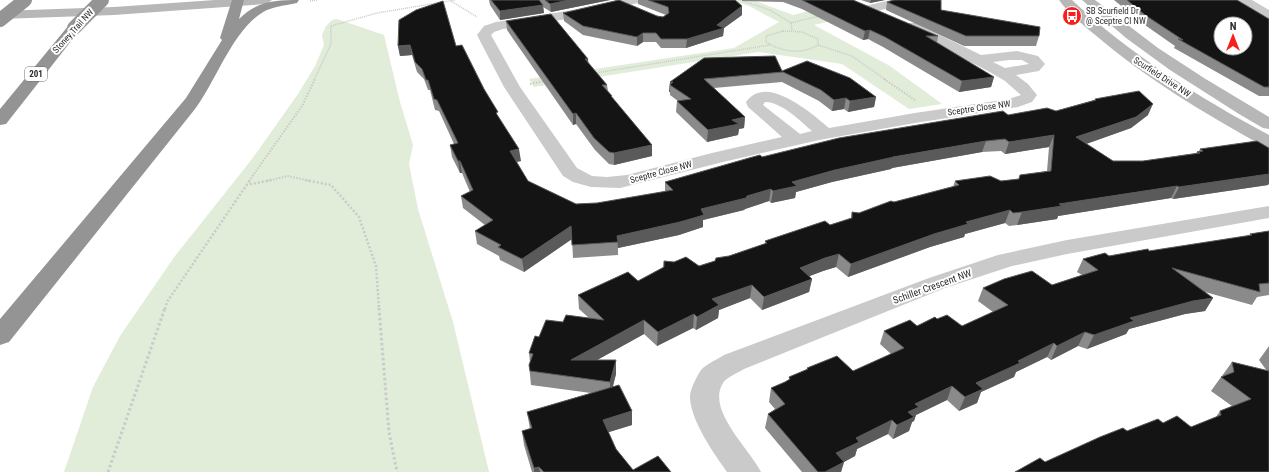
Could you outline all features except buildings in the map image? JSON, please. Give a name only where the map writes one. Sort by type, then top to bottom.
[{"type":"highway","points":[[0,20],[25,0]]},
{"type":"highway","name":"Stoney Trail NW","points":[[0,120],[74,28],[102,0]]},
{"type":"highway","points":[[225,45],[255,12],[264,7],[293,0]]},
{"type":"highway","points":[[0,336],[183,113],[206,82],[225,45],[238,1]]},
{"type":"street","points":[[0,9],[186,0]]},
{"type":"street","points":[[0,16],[114,11],[266,0]]},
{"type":"street","name":"Sceptre Close NW","points":[[863,3],[906,0]]},
{"type":"street","name":"Scurfield Drive NW","points":[[1065,0],[1102,34],[1132,58],[1186,93],[1269,142]]},
{"type":"street","name":"Scurfield Drive NW","points":[[1088,0],[1147,49],[1191,78],[1269,124]]},
{"type":"street","points":[[1244,0],[1269,16]]},
{"type":"street","name":"Sceptre Close NW","points":[[493,27],[485,32],[484,37],[512,87],[570,172],[578,177],[600,183],[625,182],[709,159],[825,133],[916,117],[1012,104],[1026,99],[1029,95],[1027,90],[978,60],[863,3]]},
{"type":"street","points":[[493,27],[633,5]]},
{"type":"street","points":[[978,60],[1017,56],[1033,60],[1038,64],[1034,68],[1000,73]]},
{"type":"street","points":[[795,139],[756,107],[754,104],[756,99],[766,97],[781,100],[825,133]]},
{"type":"street","name":"Schiller Crescent NW","points":[[745,472],[730,451],[709,416],[704,397],[712,376],[734,362],[937,283],[1006,260],[1067,247],[1269,212]]},
{"type":"path","points":[[108,472],[167,302],[246,185],[302,106],[331,44],[331,26],[343,21],[399,9],[455,0]]},
{"type":"path","points":[[740,0],[770,10],[791,23],[824,15]]},
{"type":"path","points":[[450,1],[493,27]]},
{"type":"path","points":[[791,23],[792,31]]},
{"type":"path","points":[[818,45],[818,39],[814,36],[792,31],[776,32],[766,36],[766,42],[784,50],[801,51],[818,45],[852,56],[915,100]]},
{"type":"path","points":[[592,74],[770,45]]},
{"type":"path","points":[[512,87],[546,81]]},
{"type":"path","points":[[246,185],[288,176],[331,184],[359,217],[376,266],[389,432],[397,472]]},
{"type":"green space","points":[[731,0],[753,0],[793,15],[841,3],[865,13],[814,25],[890,66],[942,104],[909,109],[842,64],[758,52],[534,87],[529,79],[734,48],[779,22],[749,6]]},
{"type":"green space","points":[[337,19],[384,35],[400,102],[413,145],[409,164],[418,209],[453,322],[489,472],[64,472],[93,387],[120,336],[175,256],[252,159],[298,94],[315,66],[324,45],[322,35],[326,26],[332,20]]},
{"type":"place","name":"SB Scurfield Dr @ Sceptre Cl NW","points":[[1072,16]]}]
